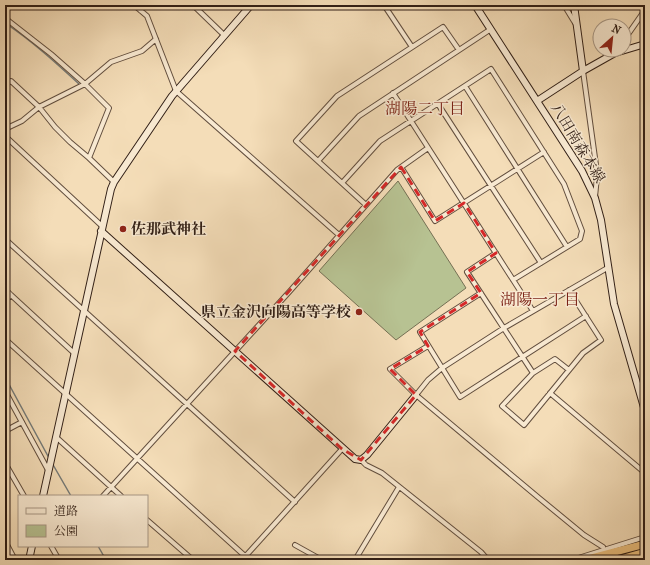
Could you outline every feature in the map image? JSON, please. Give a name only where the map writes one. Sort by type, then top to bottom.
[{"type":"highway","points":[[584,560],[645,544]]},
{"type":"highway","points":[[617,560],[645,552]]},
{"type":"street","points":[[134,5],[147,16],[176,91],[339,235]]},
{"type":"street","points":[[141,11],[143,5]]},
{"type":"street","points":[[193,5],[224,36]]},
{"type":"street","points":[[43,495],[107,205],[114,182],[176,91],[251,5]]},
{"type":"street","points":[[384,5],[412,48]]},
{"type":"street","points":[[475,5],[537,101]]},
{"type":"street","points":[[564,5],[577,25]]},
{"type":"street","points":[[574,5],[596,171],[595,198]]},
{"type":"street","points":[[632,29],[645,10]]},
{"type":"street","points":[[5,18],[51,54],[85,84],[109,108],[89,158]]},
{"type":"street","points":[[366,205],[296,141],[337,96],[444,27],[459,50]]},
{"type":"street","points":[[318,161],[359,116],[491,29]]},
{"type":"street","points":[[5,129],[22,121],[39,107],[85,84],[111,62],[142,51],[156,39]]},
{"type":"street","name":"八田南森本線","points":[[632,48],[645,44]]},
{"type":"street","name":"八田南森本線","points":[[606,58],[537,101],[582,171],[595,198],[601,220],[614,304],[645,411]]},
{"type":"street","points":[[342,183],[380,141],[491,69],[564,184],[582,231],[580,239],[513,280]]},
{"type":"street","points":[[5,84],[12,81],[39,107],[55,127],[70,142],[114,182]]},
{"type":"street","points":[[465,86],[567,247]]},
{"type":"street","points":[[393,93],[533,311]]},
{"type":"street","points":[[438,104],[541,263]]},
{"type":"street","points":[[5,136],[102,229],[342,448],[355,459],[361,460],[366,465],[382,473],[481,552],[488,560]]},
{"type":"street","points":[[104,495],[397,170],[428,148]]},
{"type":"street","points":[[400,167],[435,221],[544,152]]},
{"type":"street","points":[[5,240],[295,502]]},
{"type":"street","points":[[496,253],[467,272],[533,373]]},
{"type":"street","points":[[361,460],[367,455],[428,380],[442,368],[504,328],[609,268]]},
{"type":"street","points":[[5,290],[74,353]]},
{"type":"street","points":[[569,290],[601,340],[583,352],[569,370],[524,426],[502,406],[533,373],[555,359],[569,370]]},
{"type":"street","points":[[481,293],[420,332],[460,397],[586,316]]},
{"type":"street","points":[[5,301],[11,295]]},
{"type":"street","points":[[5,339],[65,395],[245,556]]},
{"type":"street","points":[[428,346],[390,369],[416,395],[539,498],[584,534],[604,547]]},
{"type":"street","points":[[5,391],[49,469]]},
{"type":"street","points":[[550,393],[645,473]]},
{"type":"street","points":[[5,431],[22,422]]},
{"type":"street","points":[[56,437],[120,495]]},
{"type":"street","points":[[242,560],[342,448]]},
{"type":"street","points":[[5,463],[23,495]]},
{"type":"street","points":[[355,560],[399,487]]},
{"type":"street","points":[[148,521],[193,560]]},
{"type":"street","points":[[572,560],[645,537]]},
{"type":"street","points":[[5,541],[15,560]]},
{"type":"street","points":[[296,545],[322,560]]},
{"type":"street","points":[[29,560],[32,547]]},
{"type":"street","points":[[52,547],[59,560]]},
{"type":"street","points":[[640,560],[645,559]]},
{"type":"highlighted area","points":[[401,167],[435,221],[464,203],[496,253],[467,272],[481,293],[420,332],[428,346],[390,369],[416,395],[361,460],[342,449],[235,351]]},
{"type":"green space","points":[[398,181],[466,288],[396,340],[319,271]]},
{"type":"waterway","points":[[5,23],[34,44],[79,84]]},
{"type":"waterway","points":[[5,377],[49,458]]},
{"type":"waterway","points":[[52,463],[70,495]]},
{"type":"waterway","points":[[99,547],[106,560]]},
{"type":"place","name":"佐那武神社","points":[[123,229]]},
{"type":"place","name":"県立金沢向陽高等学校","points":[[359,312]]},
{"type":"district","name":"湖陽二丁目","points":[[425,108]]},
{"type":"district","name":"湖陽一丁目","points":[[540,299]]}]
